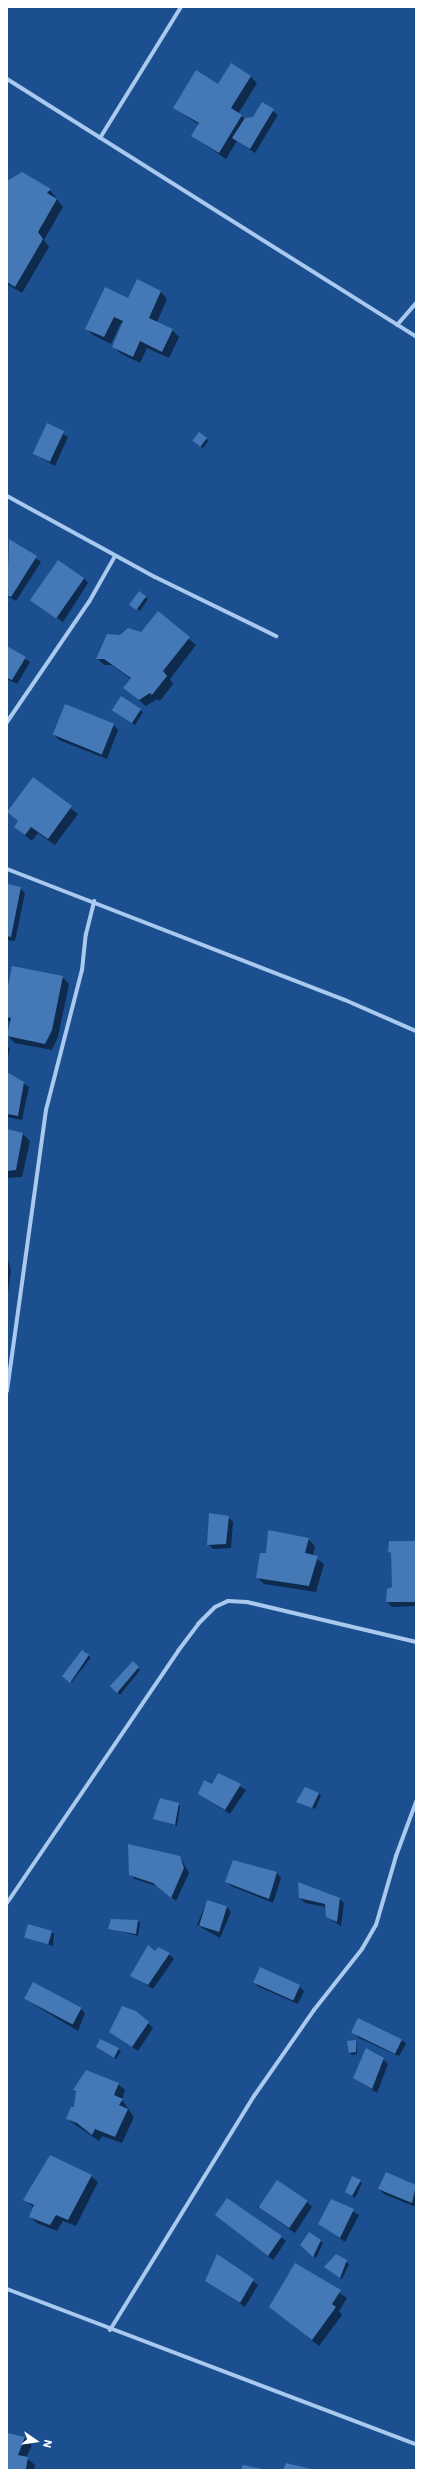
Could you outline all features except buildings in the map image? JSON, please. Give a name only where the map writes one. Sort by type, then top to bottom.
[{"type":"street","points":[[100,138],[181,7]]},
{"type":"street","points":[[7,79],[416,337]]},
{"type":"street","points":[[397,325],[416,303]]},
{"type":"street","points":[[7,496],[116,556],[276,636]]},
{"type":"street","points":[[7,722],[89,602],[116,556]]},
{"type":"street","points":[[7,868],[345,1000],[416,1031]]},
{"type":"street","points":[[7,1391],[46,1110],[82,970],[86,934],[94,901]]},
{"type":"street","points":[[7,1903],[178,1651],[198,1624],[215,1607],[228,1601],[247,1602],[416,1642]]},
{"type":"street","points":[[110,2330],[254,2096],[314,2010],[362,1949],[376,1925],[396,1856],[416,1802]]},
{"type":"street","points":[[7,2289],[110,2330],[416,2444]]}]
